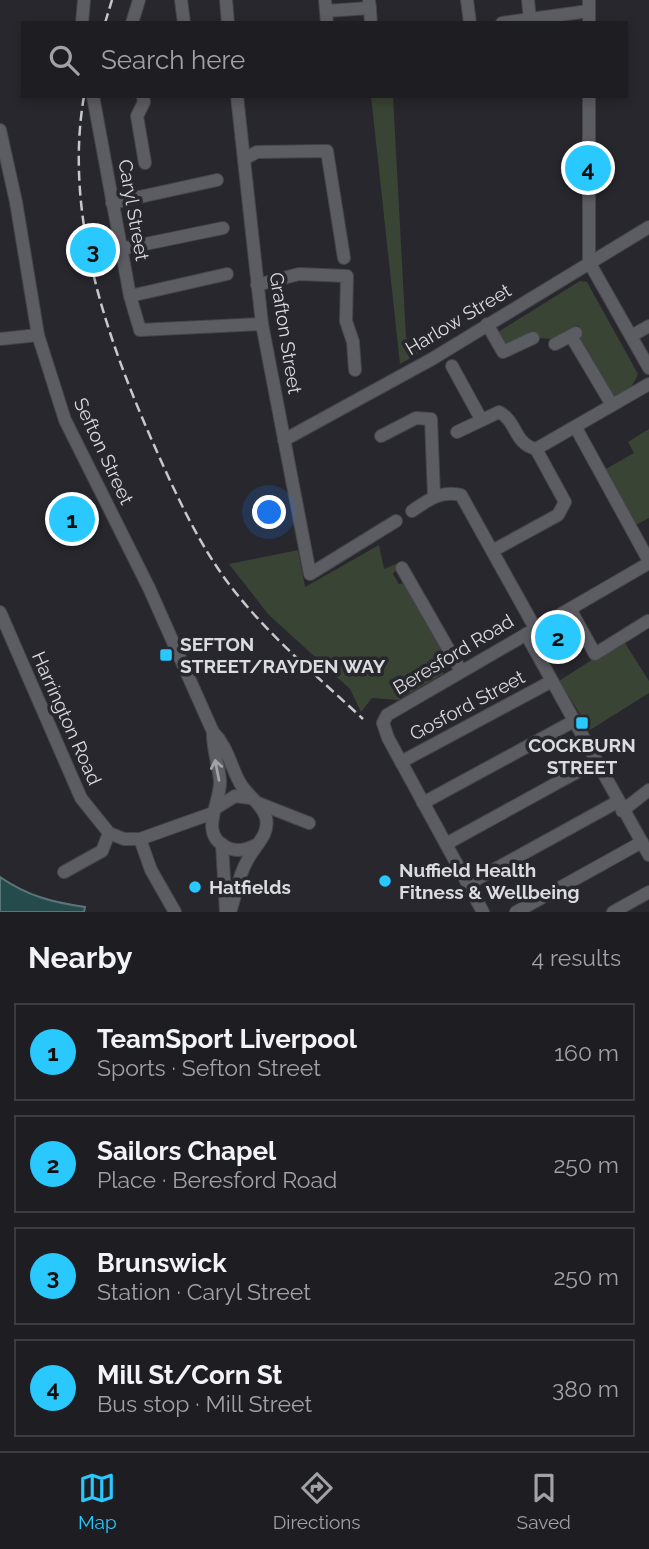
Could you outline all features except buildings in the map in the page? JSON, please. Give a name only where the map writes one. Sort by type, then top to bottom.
[{"type":"street","points":[[82,21],[84,0]]},
{"type":"street","points":[[133,21],[139,0]]},
{"type":"street","points":[[181,0],[184,21]]},
{"type":"street","points":[[226,0],[228,21]]},
{"type":"street","points":[[467,0],[470,21]]},
{"type":"street","points":[[528,0],[530,19]]},
{"type":"street","points":[[326,11],[369,4]]},
{"type":"street","points":[[516,21],[589,11]]},
{"type":"street","name":"Caryl Street","points":[[93,98],[130,296],[140,330],[262,324]]},
{"type":"street","points":[[143,98],[137,116],[145,163]]},
{"type":"street","name":"Grafton Street","points":[[237,98],[262,324],[310,574],[396,521]]},
{"type":"street","points":[[589,98],[589,262],[649,368]]},
{"type":"street","name":"Sefton Street","points":[[0,131],[16,202],[38,335],[65,420],[149,588],[213,732],[224,743],[239,781],[266,817],[261,839]]},
{"type":"street","points":[[244,159],[257,152],[327,151],[337,244],[344,258]]},
{"type":"street","points":[[112,204],[217,180]]},
{"type":"street","points":[[121,249],[223,228]]},
{"type":"street","name":"Harlow Street","points":[[284,440],[432,359],[649,228]]},
{"type":"street","points":[[130,296],[227,274]]},
{"type":"street","points":[[257,285],[299,274],[347,276],[346,321],[353,342],[351,365]]},
{"type":"street","points":[[487,324],[503,352],[533,338]]},
{"type":"street","points":[[631,336],[649,326]]},
{"type":"street","points":[[555,344],[575,334],[612,405]]},
{"type":"street","points":[[0,339],[38,335]]},
{"type":"street","points":[[452,366],[481,419]]},
{"type":"street","points":[[536,449],[649,384]]},
{"type":"street","points":[[457,432],[495,412],[502,414],[520,442],[536,449],[565,502],[558,515],[494,550]]},
{"type":"street","points":[[381,436],[416,418],[431,419],[434,496]]},
{"type":"street","points":[[576,428],[649,562]]},
{"type":"street","points":[[411,511],[434,496],[450,492],[461,495],[494,550],[552,681],[649,855]]},
{"type":"street","name":"Beresford Road","points":[[401,762],[384,730],[387,715],[649,562]]},
{"type":"street","points":[[402,574],[461,671]]},
{"type":"street","points":[[570,609],[595,654],[648,621]]},
{"type":"street","name":"Harrington Road","points":[[0,612],[81,797],[109,833]]},
{"type":"street","name":"Gosford Street","points":[[401,762],[552,681]]},
{"type":"street","points":[[423,803],[574,721]]},
{"type":"street","name":"Sefton Street","points":[[213,732],[212,748],[220,784],[211,825],[218,840],[228,912]]},
{"type":"street","points":[[401,762],[483,912]]},
{"type":"street","points":[[446,844],[595,762]]},
{"type":"street","points":[[468,884],[649,790]]},
{"type":"street","points":[[64,872],[102,850],[109,833],[124,839],[141,839],[215,811],[234,796],[254,801],[304,822],[279,824],[261,839],[236,850],[191,821]]},
{"type":"street","points":[[141,839],[151,870],[175,912]]},
{"type":"street","points":[[228,912],[243,869],[261,839]]},
{"type":"street","points":[[516,912],[642,842]]},
{"type":"street","points":[[613,912],[649,892]]},
{"type":"shaded area","points":[[371,98],[393,98],[406,337],[418,354],[400,364]]},
{"type":"shaded area","points":[[580,281],[587,282],[638,374],[629,389],[619,396],[614,397],[578,337],[583,333],[578,325],[552,339],[539,338],[534,331],[506,345],[498,332]]},
{"type":"shaded area","points":[[649,429],[649,518],[636,525],[604,470],[634,453],[628,442]]},
{"type":"shaded area","points":[[379,545],[384,569],[396,564],[398,568],[393,574],[399,584],[406,583],[447,660],[442,667],[443,674],[398,700],[372,698],[361,712],[350,689],[268,614],[229,564],[298,550],[305,587]]},
{"type":"shaded area","points":[[623,640],[649,681],[649,693],[590,730],[559,681]]},
{"type":"shaded area","points":[[0,877],[40,897],[85,907],[84,912],[0,912]]},
{"type":"railway","points":[[106,21],[112,0]]},
{"type":"railway","points":[[84,98],[79,142],[85,234],[108,325],[158,454],[182,507],[232,588],[278,640],[363,719]]},
{"type":"place","name":"Mill St/Corn St","points":[[588,168]]},
{"type":"place","name":"Brunswick","points":[[93,250]]},
{"type":"place","name":"TeamSport Liverpool","points":[[72,519]]},
{"type":"place","name":"Sailors Chapel","points":[[558,637]]},
{"type":"place","name":"SEFTON STREET/RAYDEN WAY","points":[[166,655]]},
{"type":"place","name":"COCKBURN STREET","points":[[582,723]]},
{"type":"place","name":"Nuffield Health Fitness & Wellbeing","points":[[385,881]]},
{"type":"place","name":"Hatfields","points":[[195,887]]}]
